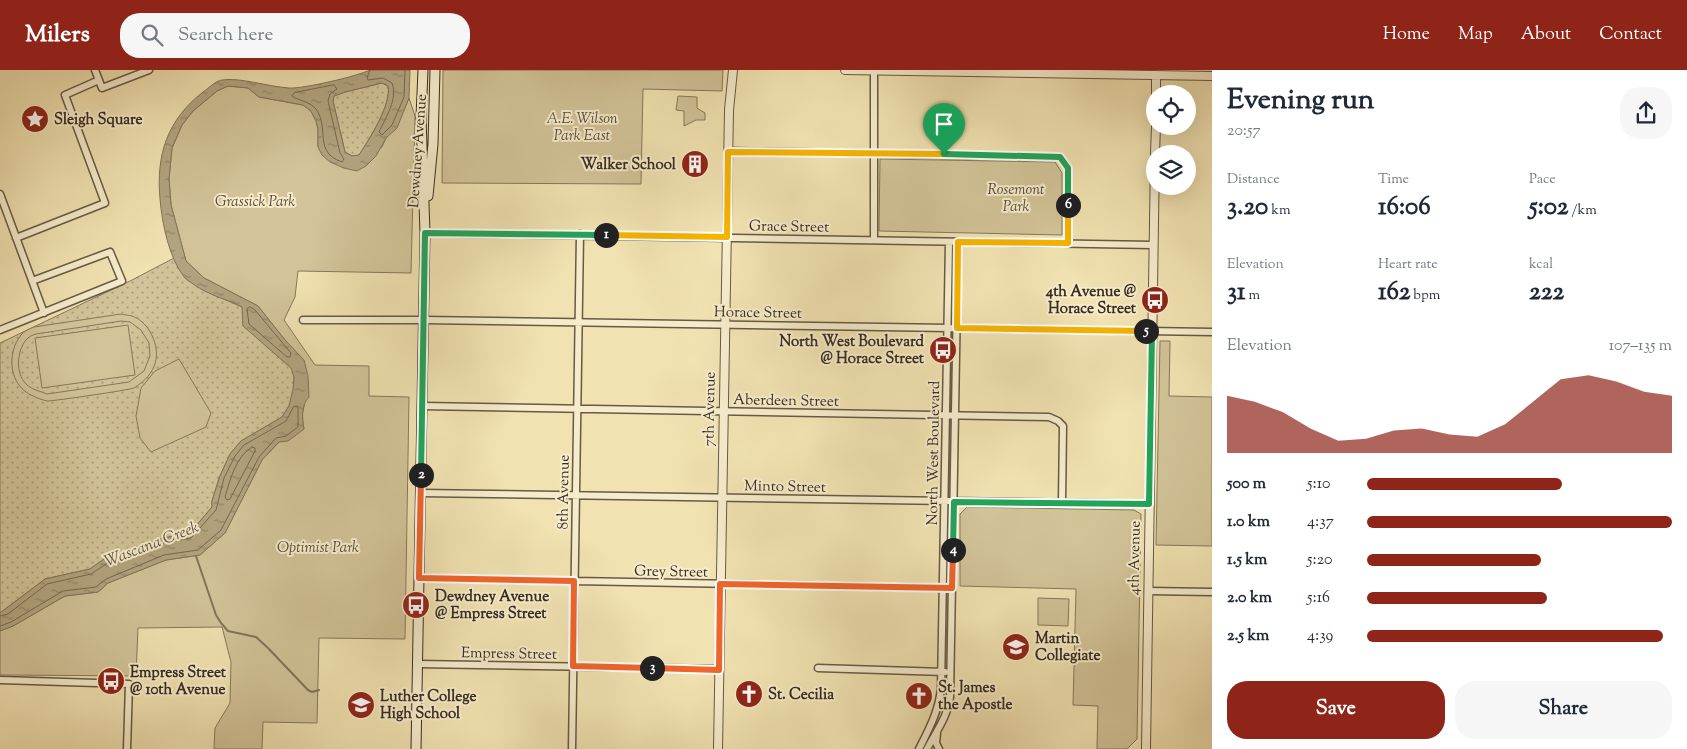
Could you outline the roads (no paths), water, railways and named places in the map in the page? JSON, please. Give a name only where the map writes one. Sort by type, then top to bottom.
[{"type":"main road","name":"Dewdney Avenue","points":[[416,749],[425,233],[422,118],[423,74]]},
{"type":"main road","name":"Dewdney Avenue","points":[[425,233],[434,144],[435,75]]},
{"type":"street","points":[[95,70],[102,88],[145,71]]},
{"type":"street","name":"7th Avenue","points":[[718,749],[728,110],[733,70]]},
{"type":"street","points":[[845,70],[1120,72],[1212,76]]},
{"type":"street","points":[[874,70],[874,240]]},
{"type":"street","points":[[1156,75],[1156,85]]},
{"type":"street","points":[[16,238],[105,203],[65,95],[99,80]]},
{"type":"street","points":[[728,152],[1060,157],[1068,168],[1068,243]]},
{"type":"street","points":[[0,194],[44,312]]},
{"type":"street","name":"4th Avenue","points":[[1146,749],[1154,195]]},
{"type":"street","name":"Grace Street","points":[[425,233],[580,234],[1153,245]]},
{"type":"street","name":"8th Avenue","points":[[572,749],[580,234]]},
{"type":"street","name":"North West Boulevard","points":[[919,749],[940,702],[942,672],[949,242]]},
{"type":"street","name":"North West Boulevard","points":[[927,749],[949,706],[958,242]]},
{"type":"street","points":[[0,330],[122,281],[110,252],[32,281]]},
{"type":"street","name":"Horace Street","points":[[303,320],[316,318],[1212,332]]},
{"type":"street","name":"Aberdeen Street","points":[[422,406],[1049,417],[1058,421],[1063,426],[1062,502]]},
{"type":"street","name":"Minto Street","points":[[420,493],[1149,504]]},
{"type":"street","name":"Grey Street","points":[[419,578],[952,588]]},
{"type":"street","points":[[1148,590],[1212,592]]},
{"type":"street","name":"Empress Street","points":[[418,664],[719,670]]},
{"type":"street","points":[[818,668],[951,672]]},
{"type":"street","points":[[0,680],[128,684],[127,749]]},
{"type":"street","points":[[937,731],[936,743],[939,749]]},
{"type":"water","name":"Wascana Creek","points":[[370,70],[410,70],[409,98],[397,128],[386,138],[376,156],[366,166],[357,171],[330,162],[322,155],[318,147],[316,121],[311,111],[303,105],[259,97],[248,88],[228,86],[217,91],[193,111],[182,125],[172,148],[169,179],[171,205],[186,261],[204,278],[258,306],[304,360],[308,376],[309,397],[303,408],[304,429],[288,441],[279,442],[262,460],[225,533],[200,555],[166,560],[108,583],[98,592],[65,596],[13,626],[0,631],[0,613],[45,579],[90,569],[104,559],[163,538],[189,534],[212,507],[220,476],[230,454],[241,441],[282,417],[289,406],[294,377],[291,368],[243,326],[242,307],[205,291],[185,278],[179,270],[171,251],[161,209],[160,168],[166,140],[181,114],[203,92],[219,81],[229,79],[296,88],[330,82]],"holes":[[[382,83],[388,86],[387,102],[383,112],[359,155],[352,156],[345,152],[333,101],[334,96]]]},
{"type":"waterway","points":[[196,556],[216,615],[228,631],[256,637],[308,690],[312,692],[319,690]]},
{"type":"place","name":"Sleigh Square","points":[[35,119]]},
{"type":"place","name":"Walker School","points":[[695,164]]},
{"type":"place","name":"4th Avenue @ Horace Street","points":[[1155,300]]},
{"type":"place","name":"North West Boulevard @ Horace Street","points":[[943,350]]},
{"type":"place","name":"Dewdney Avenue @ Empress Street","points":[[416,605]]},
{"type":"place","name":"Martin Collegiate","points":[[1016,647]]},
{"type":"place","name":"Empress Street @ 10th Avenue","points":[[111,681]]},
{"type":"place","name":"St. Cecilia","points":[[749,694]]},
{"type":"place","name":"St. James the Apostle","points":[[919,696]]},
{"type":"place","name":"Luther College High School","points":[[361,705]]},
{"type":"park label","name":"A.E. Wilson Park East","points":[[582,126]]},
{"type":"park label","name":"Rosemont Park","points":[[1016,198]]},
{"type":"park label","name":"Grassick Park","points":[[255,201]]},
{"type":"park label","name":"Optimist Park","points":[[318,547]]}]
